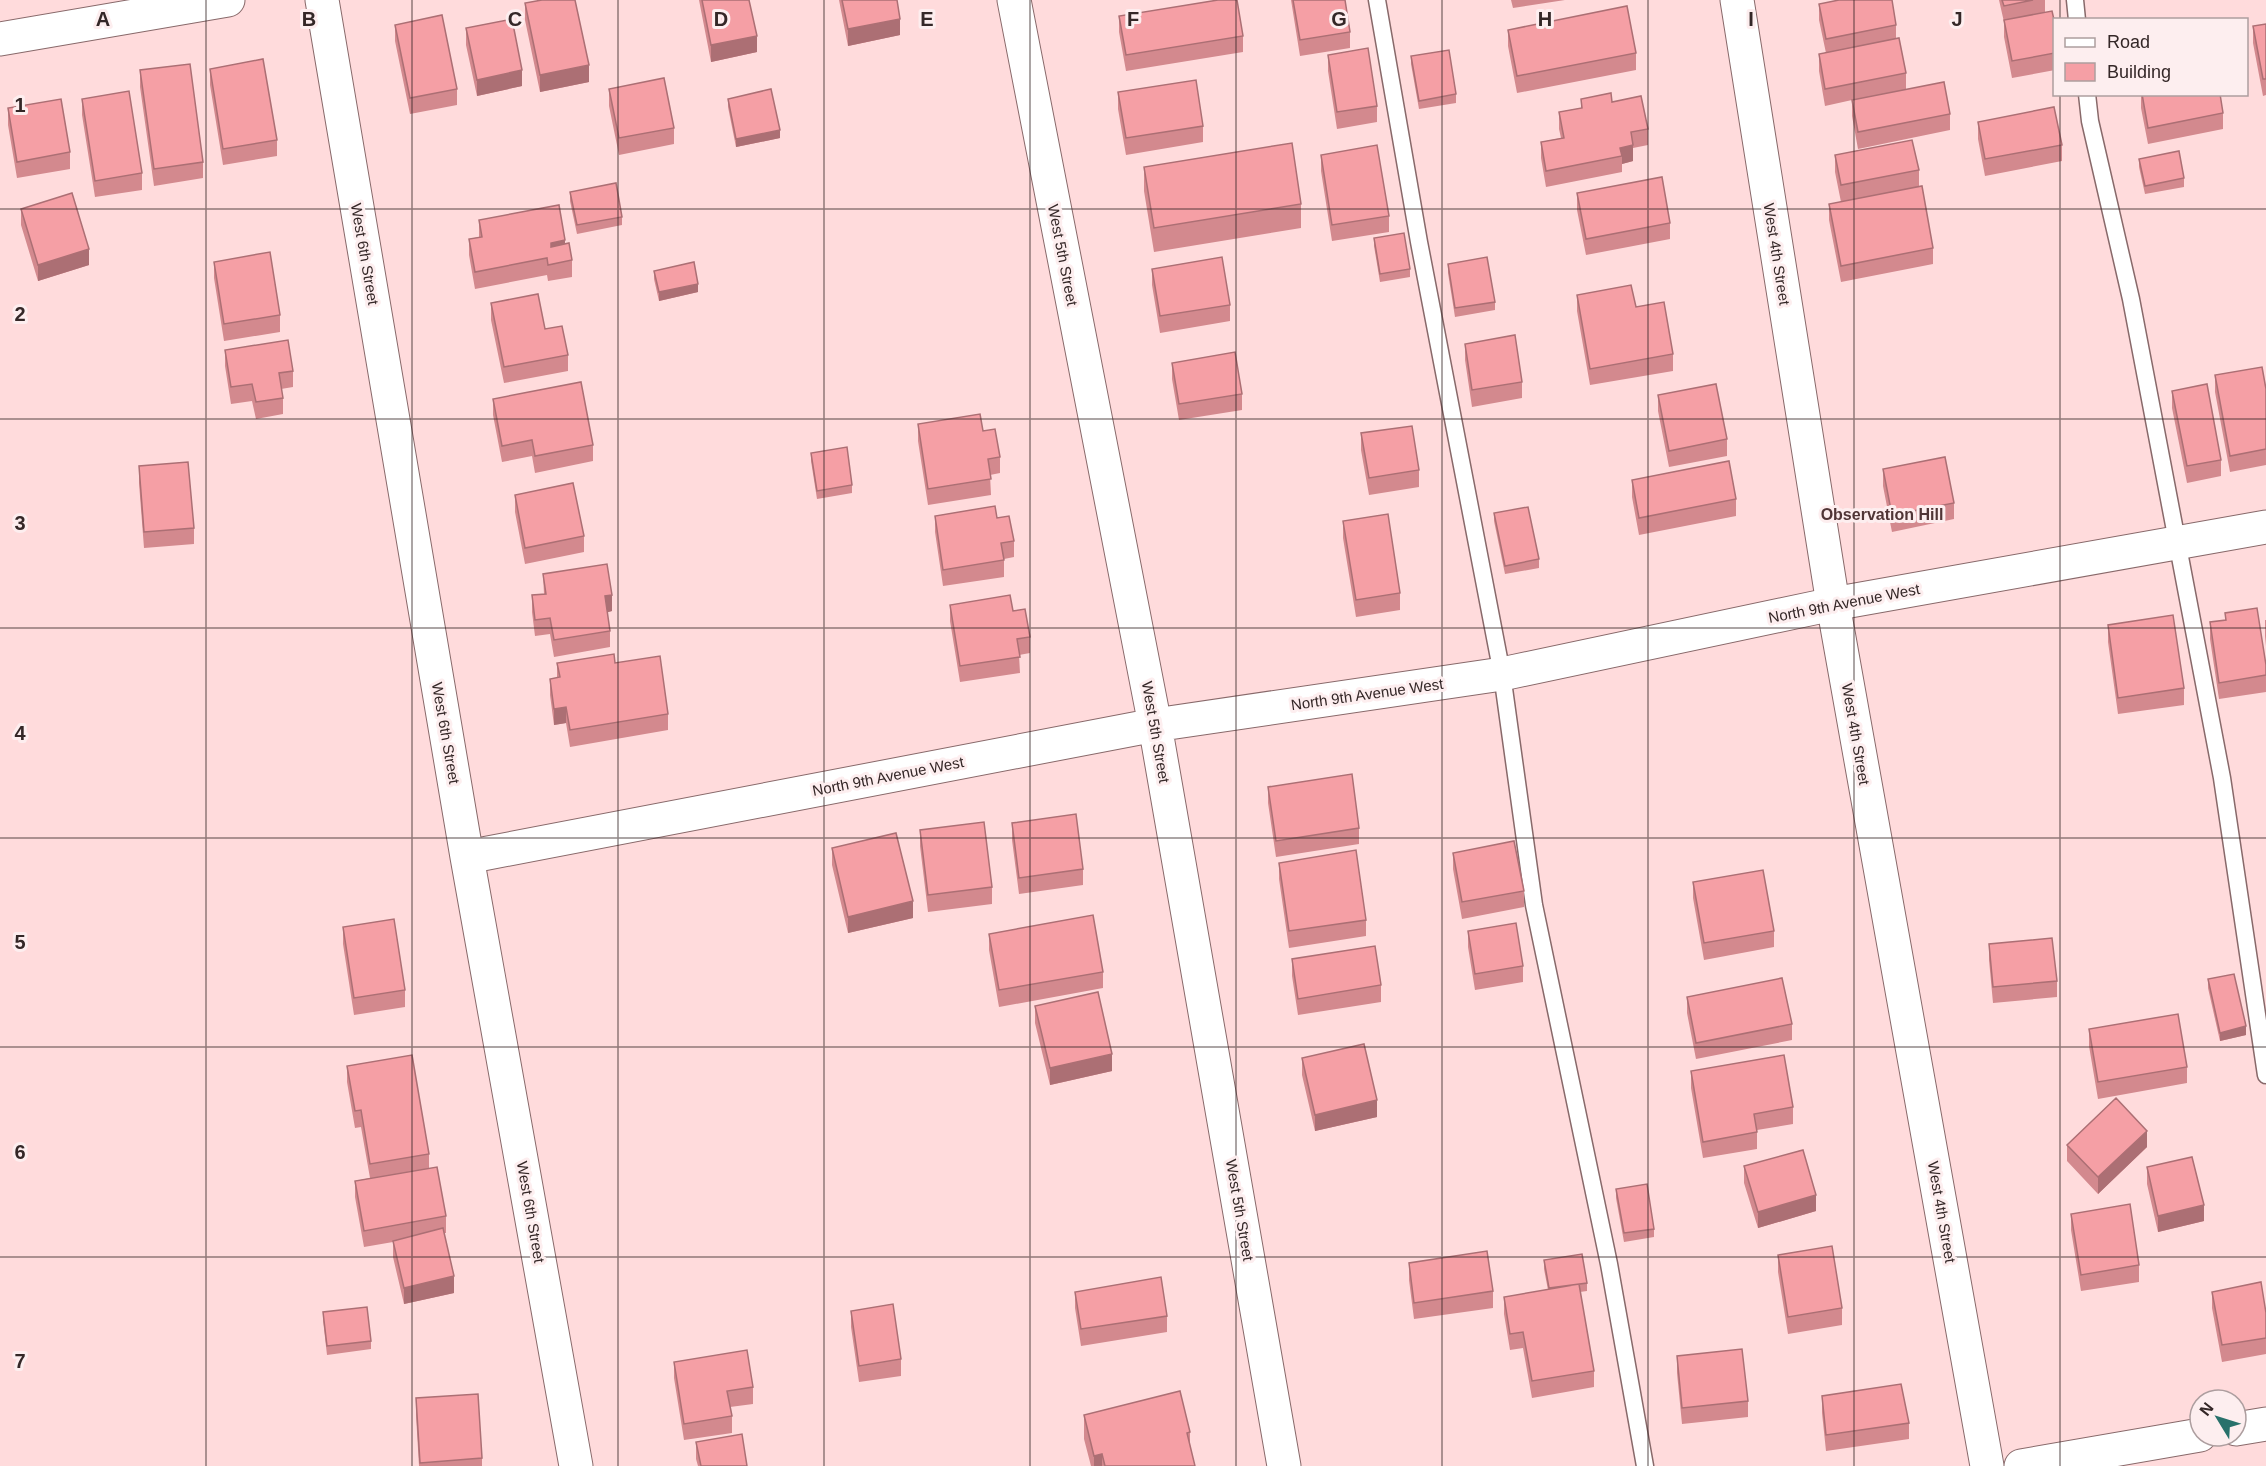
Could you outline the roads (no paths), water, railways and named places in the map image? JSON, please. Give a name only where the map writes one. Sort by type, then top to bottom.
[{"type":"street","points":[[0,39],[228,0]]},
{"type":"street","name":"West 6th Street","points":[[322,0],[467,857],[576,1466]]},
{"type":"street","name":"West 5th Street","points":[[1014,0],[1155,725],[1284,1466]]},
{"type":"street","name":"West 4th Street","points":[[1737,0],[1833,604],[1987,1466]]},
{"type":"street","name":"North 9th Avenue West","points":[[467,857],[1155,725],[1502,674],[1833,604],[2266,527]]},
{"type":"street","points":[[2248,1427],[2266,1424]]},
{"type":"street","points":[[2021,1466],[2188,1437]]},
{"type":"lane","points":[[1377,0],[1419,242],[1502,674],[1534,905],[1609,1264],[1645,1466]]},
{"type":"lane","points":[[2075,0],[2077,18]]},
{"type":"lane","points":[[2087,96],[2090,121],[2131,299],[2222,778],[2266,1075]]},
{"type":"district","name":"Observation Hill","points":[[1882,514]]}]
